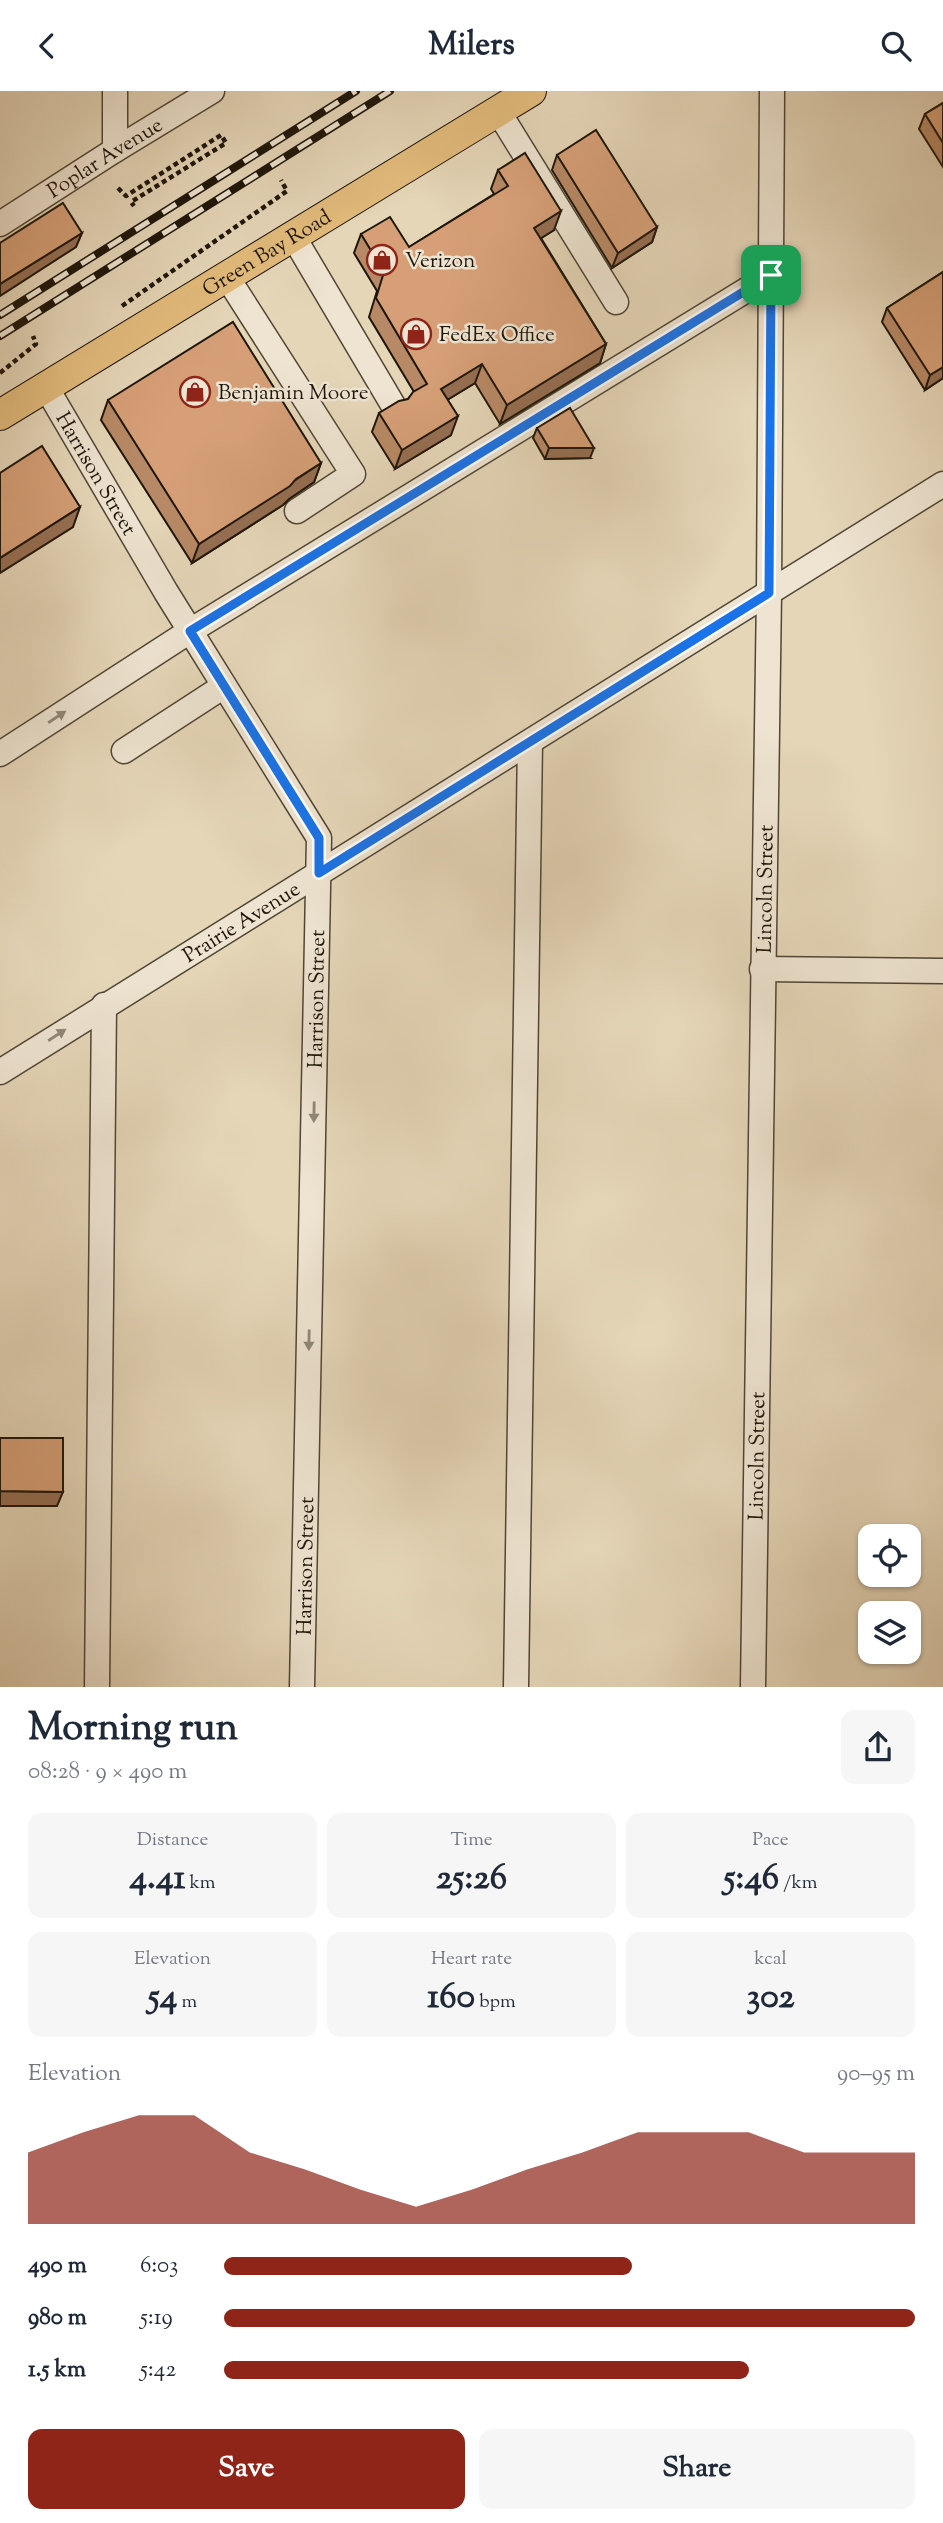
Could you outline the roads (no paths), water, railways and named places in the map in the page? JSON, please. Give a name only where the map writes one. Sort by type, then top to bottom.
[{"type":"main road","name":"Green Bay Road","points":[[0,415],[531,91]]},
{"type":"street","points":[[115,91],[115,150]]},
{"type":"street","name":"Poplar Avenue","points":[[0,225],[212,91]]},
{"type":"street","name":"Lincoln Street","points":[[753,1686],[769,593],[772,91]]},
{"type":"street","points":[[498,111],[616,302]]},
{"type":"street","points":[[293,236],[393,405]]},
{"type":"street","points":[[0,754],[190,631],[771,275]]},
{"type":"street","points":[[227,277],[353,474],[297,511]]},
{"type":"street","name":"Harrison Street","points":[[46,387],[190,631],[319,838],[302,1686]]},
{"type":"street","name":"Prairie Avenue","points":[[0,1072],[943,484]]},
{"type":"street","points":[[124,751],[224,686]]},
{"type":"street","points":[[516,1686],[530,742]]},
{"type":"street","points":[[762,969],[943,971]]},
{"type":"street","points":[[97,1686],[104,1005]]},
{"type":"railway","points":[[0,315],[356,91]]},
{"type":"railway","points":[[0,336],[390,91]]},
{"type":"place","name":"Verizon","points":[[382,260]]},
{"type":"place","name":"FedEx Office","points":[[416,334]]},
{"type":"place","name":"Benjamin Moore","points":[[195,392]]}]
